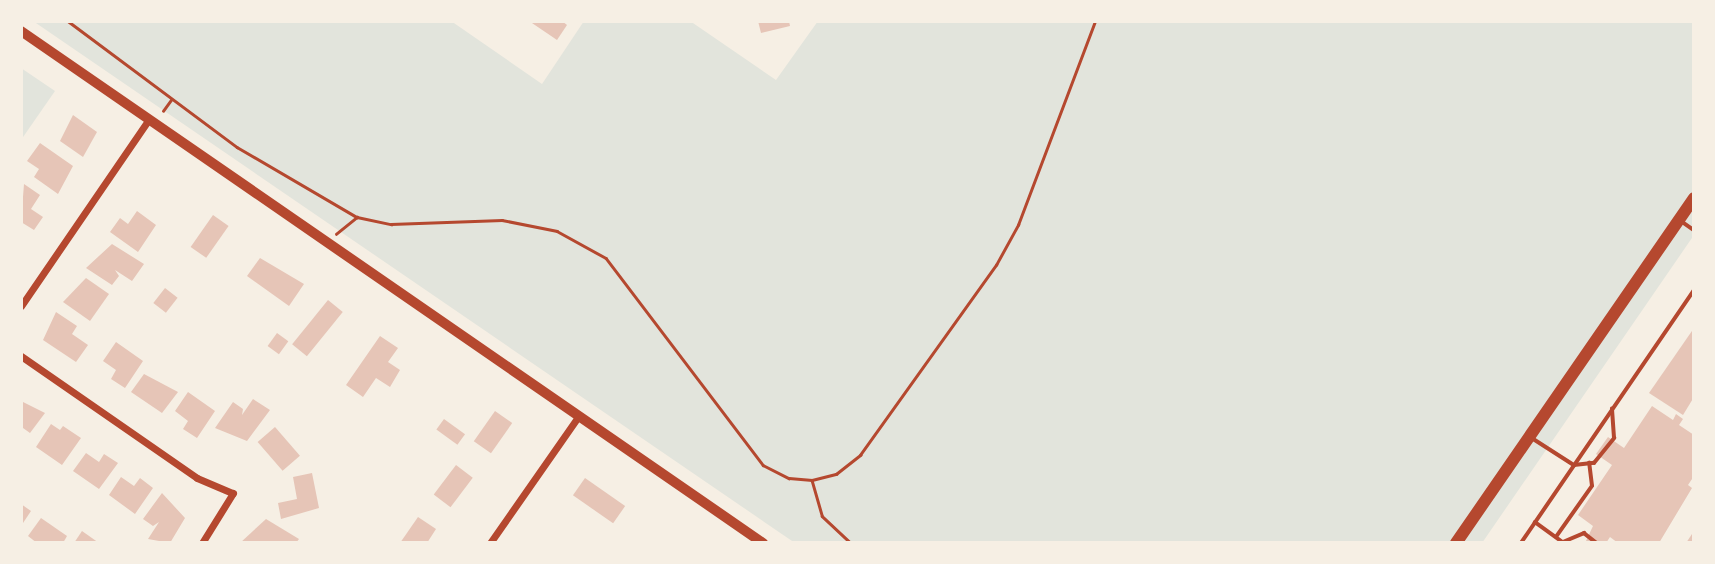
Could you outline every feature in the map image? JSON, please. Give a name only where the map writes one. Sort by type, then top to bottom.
[{"type":"main road","points":[[1456,543],[1694,198]]},
{"type":"street","points":[[21,31],[763,543]]},
{"type":"street","points":[[21,306],[149,119]]},
{"type":"street","points":[[21,356],[197,478],[233,493],[202,543]]},
{"type":"street","points":[[490,543],[578,417]]},
{"type":"lane","points":[[1679,220],[1694,230]]},
{"type":"lane","points":[[1521,543],[1694,290]]},
{"type":"lane","points":[[1530,436],[1574,464],[1589,463],[1614,438],[1612,408]]},
{"type":"lane","points":[[1556,537],[1592,486],[1589,463]]},
{"type":"lane","points":[[1534,522],[1564,543],[1584,533],[1597,543]]},
{"type":"path","points":[[68,21],[237,147],[357,216],[391,224],[502,220],[557,231],[606,258],[763,465],[789,478],[812,480],[836,474],[860,455],[996,265],[1018,225],[1095,21]]},
{"type":"path","points":[[163,111],[172,99]]},
{"type":"path","points":[[329,246],[341,227],[357,216]]},
{"type":"path","points":[[812,480],[822,516],[851,543]]},
{"type":"shaded area","points":[[33,21],[451,21],[542,84],[584,21],[690,21],[776,80],[818,21],[1694,21],[1694,235],[1482,543],[795,543]]},
{"type":"shaded area","points":[[21,68],[55,91],[21,140]]},
{"type":"building","points":[[529,21],[562,21],[567,25],[557,40]]},
{"type":"building","points":[[758,21],[789,21],[790,26],[761,33]]},
{"type":"building","points":[[73,115],[97,132],[83,157],[60,141]]},
{"type":"building","points":[[40,143],[73,166],[58,194],[34,177],[39,169],[27,161]]},
{"type":"building","points":[[24,184],[40,195],[31,209],[43,217],[34,230],[21,222]]},
{"type":"building","points":[[137,211],[156,225],[138,252],[110,232],[120,218],[128,224]]},
{"type":"building","points":[[213,215],[229,226],[206,258],[191,247]]},
{"type":"building","points":[[112,244],[144,264],[132,281],[115,270],[119,276],[112,285],[86,268]]},
{"type":"building","points":[[260,258],[304,284],[289,306],[247,276]]},
{"type":"building","points":[[86,278],[109,294],[90,321],[63,302]]},
{"type":"building","points":[[165,288],[178,298],[166,313],[153,303]]},
{"type":"building","points":[[328,300],[343,312],[307,356],[292,344]]},
{"type":"building","points":[[56,312],[77,326],[72,334],[88,345],[76,362],[43,340]]},
{"type":"building","points":[[1694,328],[1694,397],[1683,415],[1649,393]]},
{"type":"building","points":[[277,333],[288,341],[279,354],[268,346]]},
{"type":"building","points":[[380,336],[398,348],[388,362],[400,370],[390,387],[376,378],[363,397],[346,385]]},
{"type":"building","points":[[116,342],[143,361],[125,388],[111,379],[116,370],[103,361]]},
{"type":"building","points":[[144,374],[178,392],[162,413],[131,392]]},
{"type":"building","points":[[188,392],[215,411],[197,438],[183,429],[188,421],[175,411]]},
{"type":"building","points":[[253,399],[270,410],[247,441],[215,428],[233,402],[243,409],[242,415]]},
{"type":"building","points":[[21,401],[45,413],[30,433],[23,428],[21,431]]},
{"type":"building","points":[[1652,406],[1673,420],[1676,414],[1683,419],[1679,425],[1694,435],[1694,476],[1688,485],[1692,488],[1659,543],[1618,543],[1610,537],[1606,543],[1585,543],[1593,526],[1578,515],[1612,465],[1596,454],[1608,437],[1624,448]]},
{"type":"building","points":[[495,411],[512,423],[491,453],[474,441]]},
{"type":"building","points":[[444,419],[465,434],[457,445],[436,430]]},
{"type":"building","points":[[51,424],[60,430],[63,426],[81,438],[62,465],[36,447]]},
{"type":"building","points":[[275,427],[300,456],[283,471],[258,442]]},
{"type":"building","points":[[86,453],[99,462],[104,454],[118,463],[99,489],[73,471]]},
{"type":"building","points":[[456,465],[473,478],[451,507],[434,495]]},
{"type":"building","points":[[312,473],[319,508],[281,519],[278,503],[297,499],[293,477]]},
{"type":"building","points":[[121,477],[134,486],[140,478],[153,488],[135,514],[109,495]]},
{"type":"building","points":[[585,478],[625,506],[613,523],[573,495]]},
{"type":"building","points":[[162,493],[185,518],[170,543],[148,539],[159,522],[153,526],[143,519]]},
{"type":"building","points":[[21,504],[31,511],[21,526]]},
{"type":"building","points":[[418,517],[436,529],[427,543],[400,543]]},
{"type":"building","points":[[41,518],[67,536],[63,543],[37,543],[28,536]]},
{"type":"building","points":[[266,519],[299,539],[296,543],[240,543]]},
{"type":"building","points":[[82,531],[99,543],[74,543]]},
{"type":"building","points":[[1694,531],[1694,543],[1686,543]]}]
